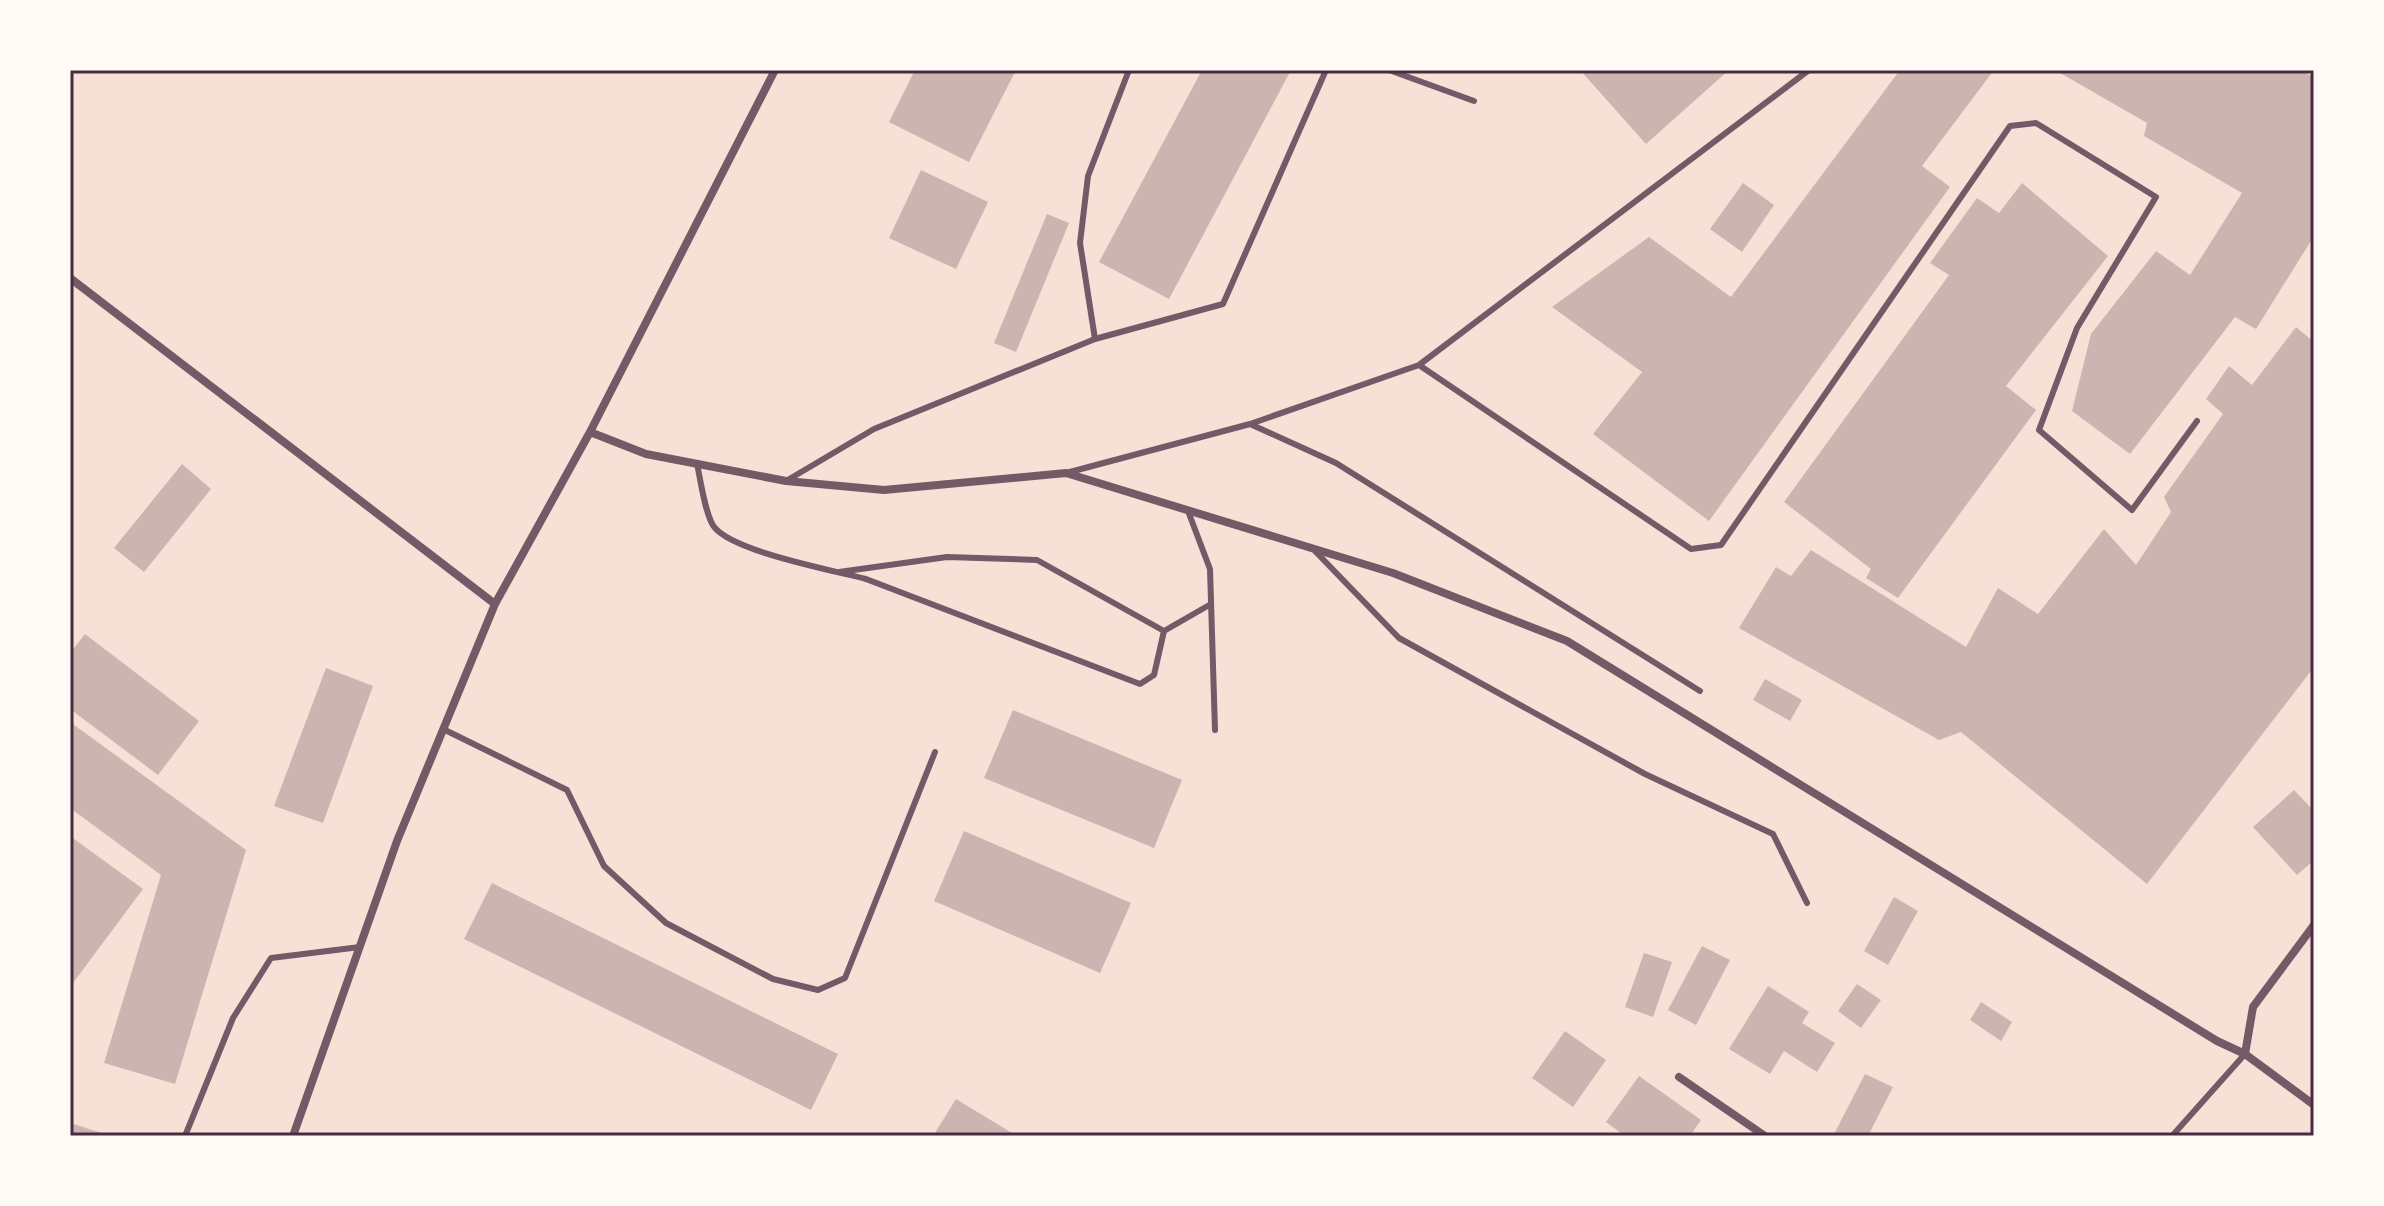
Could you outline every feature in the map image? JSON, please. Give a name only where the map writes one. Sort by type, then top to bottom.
[{"type":"street","points":[[293,1136],[397,841],[495,604],[590,432],[775,70]]},
{"type":"street","points":[[70,278],[495,604]]},
{"type":"street","points":[[590,432],[646,454],[786,481],[884,490],[1066,473],[1310,545],[1567,641],[2217,1041],[2245,1054],[2314,1105]]},
{"type":"street","points":[[2245,1054],[2253,1007],[2314,925]]},
{"type":"street","points":[[1679,1077],[1765,1136]]},
{"type":"lane","points":[[1095,339],[1080,243],[1088,176],[1129,70]]},
{"type":"lane","points":[[786,481],[874,429],[1095,339],[1223,304],[1326,70]]},
{"type":"lane","points":[[1389,70],[1474,101]]},
{"type":"lane","points":[[1066,473],[1250,424],[1419,365],[1809,70]]},
{"type":"lane","points":[[1419,365],[1691,549],[1721,545],[2010,126],[2036,123],[2156,197],[2077,328],[2039,430],[2132,510],[2197,421]]},
{"type":"lane","points":[[1250,424],[1336,463],[1700,691]]},
{"type":"lane","points":[[697,463],[713,527],[735,543],[839,572],[1140,684],[1154,675],[1164,631],[1211,604]]},
{"type":"lane","points":[[1188,511],[1210,569],[1215,730]]},
{"type":"lane","points":[[1310,545],[1399,638],[1645,774],[1773,834],[1807,903]]},
{"type":"lane","points":[[839,572],[947,557],[1037,560],[1164,631]]},
{"type":"lane","points":[[443,729],[567,790],[604,866],[666,923],[773,979],[818,990],[845,978],[935,752]]},
{"type":"lane","points":[[185,1136],[233,1018],[271,958],[360,947]]},
{"type":"lane","points":[[2172,1136],[2245,1054]]},
{"type":"building","points":[[915,70],[1016,70],[969,162],[889,122]]},
{"type":"building","points":[[1202,70],[1291,70],[1169,299],[1099,262]]},
{"type":"building","points":[[1580,70],[1729,70],[1646,144]]},
{"type":"building","points":[[1900,70],[1994,70],[1922,166],[1950,187],[1709,521],[1593,434],[1642,372],[1552,307],[1649,237],[1731,297]]},
{"type":"building","points":[[2055,70],[2301,70],[2314,78],[2314,236],[2256,329],[2235,317],[2130,454],[2072,411],[2091,334],[2156,251],[2190,275],[2242,193],[2144,136],[2147,123]]},
{"type":"building","points":[[921,170],[988,202],[956,269],[889,238]]},
{"type":"building","points":[[1743,183],[1774,205],[1742,252],[1710,229]]},
{"type":"building","points":[[2022,183],[2108,256],[2006,386],[2036,410],[1898,598],[1866,578],[1871,569],[1784,502],[1949,275],[1930,263],[1977,198],[1999,213]]},
{"type":"building","points":[[1047,214],[1069,223],[1016,352],[994,343]]},
{"type":"building","points":[[2296,327],[2314,342],[2314,667],[2147,884],[1961,732],[1939,740],[1739,628],[1776,567],[1791,576],[1811,550],[1966,647],[1998,588],[2038,614],[2104,529],[2136,565],[2171,512],[2164,497],[2223,414],[2206,399],[2229,366],[2252,385]]},
{"type":"building","points":[[182,464],[211,489],[144,572],[114,548]]},
{"type":"building","points":[[85,634],[199,721],[158,775],[70,709],[70,653]]},
{"type":"building","points":[[326,668],[373,686],[323,823],[274,806]]},
{"type":"building","points":[[1765,679],[1802,700],[1790,721],[1753,700]]},
{"type":"building","points":[[1013,710],[1182,780],[1154,848],[984,778]]},
{"type":"building","points":[[70,722],[246,850],[175,1084],[104,1063],[161,875],[70,808]]},
{"type":"building","points":[[2294,790],[2314,811],[2314,860],[2297,875],[2253,827]]},
{"type":"building","points":[[964,831],[1131,903],[1100,973],[934,901]]},
{"type":"building","points":[[70,836],[143,889],[70,987]]},
{"type":"building","points":[[492,883],[838,1054],[811,1110],[464,939]]},
{"type":"building","points":[[1894,897],[1918,911],[1888,965],[1864,951]]},
{"type":"building","points":[[1702,946],[1730,960],[1696,1025],[1668,1010]]},
{"type":"building","points":[[1644,953],[1672,962],[1653,1017],[1625,1007]]},
{"type":"building","points":[[1857,984],[1881,1000],[1861,1028],[1838,1011]]},
{"type":"building","points":[[1768,986],[1809,1012],[1802,1023],[1835,1043],[1817,1072],[1784,1051],[1770,1074],[1729,1049]]},
{"type":"building","points":[[1981,1002],[2012,1022],[2001,1041],[1970,1020]]},
{"type":"building","points":[[1565,1031],[1606,1060],[1573,1107],[1532,1078]]},
{"type":"building","points":[[1865,1074],[1893,1087],[1868,1136],[1833,1136]]},
{"type":"building","points":[[1639,1076],[1701,1120],[1690,1136],[1625,1136],[1606,1122]]},
{"type":"building","points":[[956,1099],[1017,1136],[933,1136]]},
{"type":"building","points":[[70,1123],[108,1135],[108,1136],[70,1136]]}]
